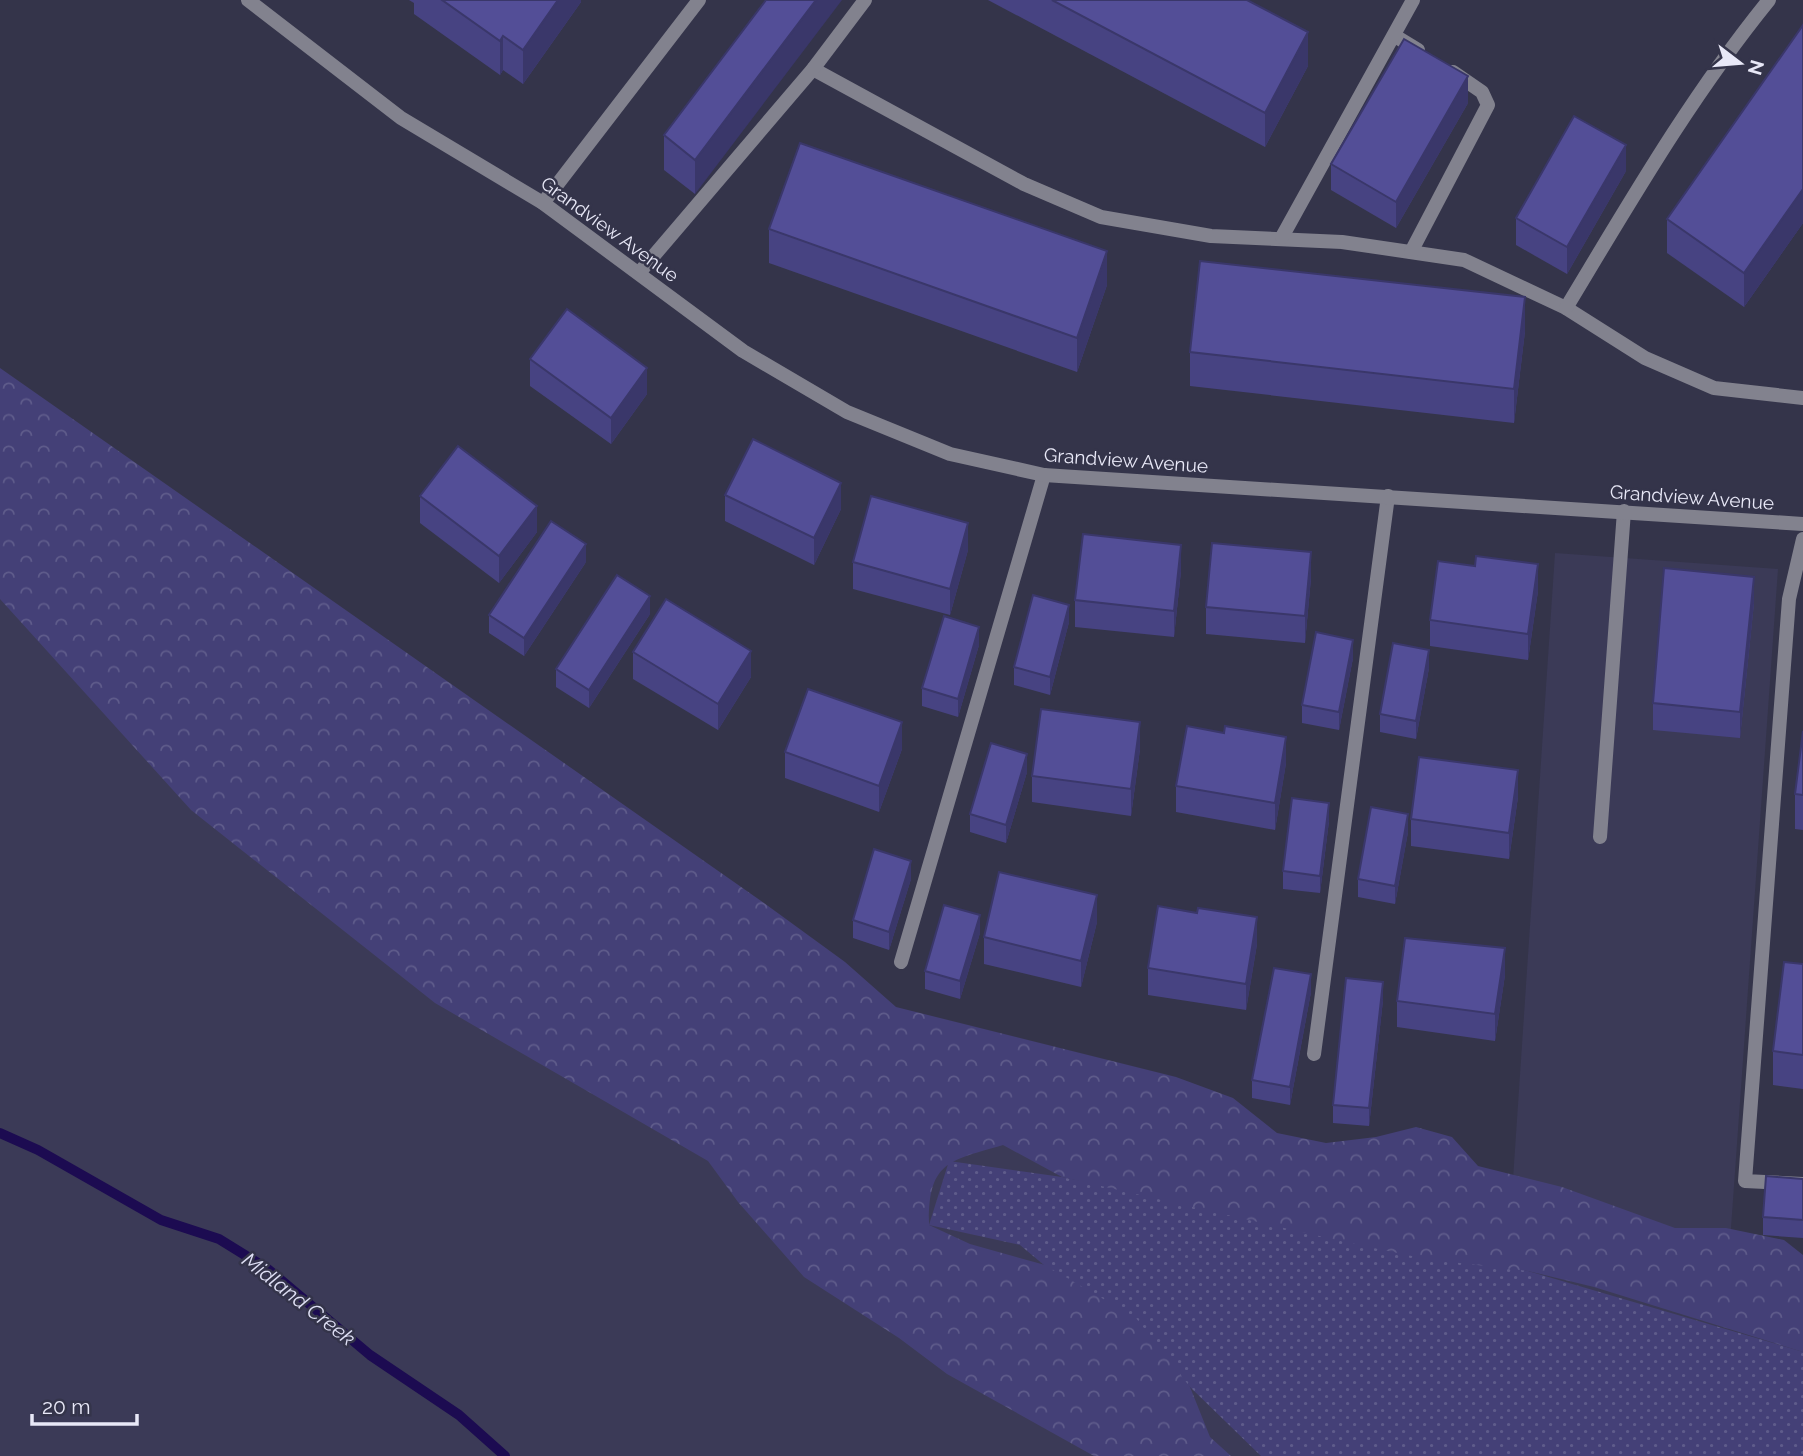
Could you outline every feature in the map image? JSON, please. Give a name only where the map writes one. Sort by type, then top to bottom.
[{"type":"street","name":"Grandview Avenue","points":[[248,0],[401,118],[543,203],[743,351],[846,412],[950,454],[1044,475],[1803,524]]},
{"type":"street","points":[[543,203],[698,0]]},
{"type":"street","points":[[639,273],[813,69],[865,0]]},
{"type":"street","points":[[1282,237],[1413,0]]},
{"type":"street","points":[[1566,308],[1674,128],[1730,47],[1769,0]]},
{"type":"street","points":[[1395,36],[1482,92],[1488,106],[1411,253]]},
{"type":"street","points":[[813,69],[1024,184],[1101,217],[1210,236],[1282,237],[1464,260],[1566,308],[1645,358],[1713,388],[1803,398]]},
{"type":"street","points":[[901,962],[1044,475]]},
{"type":"street","points":[[1314,1054],[1388,496]]},
{"type":"street","points":[[1600,837],[1624,511]]},
{"type":"street","points":[[1803,539],[1789,599],[1745,1181],[1803,1184]]},
{"type":"shaded area","points":[[1555,553],[1778,569],[1729,1256],[1512,1194]]},
{"type":"shaded area","points":[[0,586],[366,864],[1803,1294],[1803,1456],[0,1456]]},
{"type":"green space","points":[[0,368],[764,903],[845,962],[896,1007],[1176,1077],[1233,1098],[1277,1133],[1326,1143],[1376,1137],[1416,1127],[1452,1137],[1478,1166],[1562,1187],[1675,1228],[1726,1228],[1784,1240],[1803,1255],[1803,1352],[1594,1287],[1528,1271],[1426,1259],[1062,1177],[1003,1145],[956,1160],[945,1167],[933,1188],[929,1225],[970,1244],[1045,1265],[1136,1318],[1190,1387],[1210,1437],[1231,1456],[1094,1456],[947,1374],[899,1338],[804,1277],[738,1202],[708,1161],[435,1003],[191,810],[0,599]]},
{"type":"green space","points":[[949,1161],[1062,1177],[1528,1271],[1803,1352],[1803,1456],[1261,1456],[1190,1387],[1020,1245],[929,1225]]},
{"type":"building","points":[[442,0],[558,0],[523,50],[503,36],[500,41]]},
{"type":"building","points":[[766,0],[816,0],[695,160],[664,135]]},
{"type":"building","points":[[1052,0],[1247,0],[1308,32],[1265,113]]},
{"type":"building","points":[[1803,25],[1803,189],[1744,273],[1667,219]]},
{"type":"building","points":[[1404,39],[1468,76],[1396,202],[1331,164]]},
{"type":"building","points":[[1574,116],[1626,145],[1567,247],[1516,218]]},
{"type":"building","points":[[800,143],[1107,251],[1077,338],[769,229]]},
{"type":"building","points":[[1200,261],[1525,297],[1514,389],[1190,352]]},
{"type":"building","points":[[567,309],[647,368],[611,418],[530,359]]},
{"type":"building","points":[[753,439],[841,483],[814,538],[725,495]]},
{"type":"building","points":[[458,446],[537,506],[499,556],[420,496]]},
{"type":"building","points":[[871,496],[968,523],[950,589],[853,562]]},
{"type":"building","points":[[551,521],[586,544],[524,638],[489,615]]},
{"type":"building","points":[[1083,534],[1181,545],[1174,611],[1075,600]]},
{"type":"building","points":[[1212,543],[1311,552],[1305,616],[1206,607]]},
{"type":"building","points":[[1476,556],[1538,564],[1528,634],[1430,620],[1438,561],[1475,566]]},
{"type":"building","points":[[1664,568],[1754,577],[1740,712],[1653,703]]},
{"type":"building","points":[[617,575],[650,596],[589,690],[556,669]]},
{"type":"building","points":[[1033,595],[1069,605],[1050,677],[1014,667]]},
{"type":"building","points":[[666,599],[751,651],[718,704],[633,652]]},
{"type":"building","points":[[944,616],[979,627],[958,699],[922,688]]},
{"type":"building","points":[[1316,632],[1353,640],[1339,712],[1302,705]]},
{"type":"building","points":[[1393,643],[1429,650],[1416,721],[1380,714]]},
{"type":"building","points":[[808,689],[902,722],[879,786],[785,752]]},
{"type":"building","points":[[1041,709],[1140,722],[1131,789],[1032,776]]},
{"type":"building","points":[[1187,726],[1224,733],[1225,726],[1286,737],[1275,803],[1176,786]]},
{"type":"building","points":[[1803,731],[1803,795],[1795,794]]},
{"type":"building","points":[[991,743],[1027,754],[1006,825],[970,814]]},
{"type":"building","points":[[1419,757],[1518,770],[1509,833],[1411,819]]},
{"type":"building","points":[[1292,798],[1329,803],[1320,876],[1283,871]]},
{"type":"building","points":[[1371,807],[1408,814],[1395,886],[1358,879]]},
{"type":"building","points":[[874,849],[911,861],[889,932],[853,920]]},
{"type":"building","points":[[999,872],[1097,895],[1081,961],[984,937]]},
{"type":"building","points":[[944,905],[980,915],[960,981],[925,971]]},
{"type":"building","points":[[1158,906],[1197,913],[1198,908],[1257,917],[1246,984],[1148,968]]},
{"type":"building","points":[[1405,938],[1505,948],[1495,1014],[1397,1001]]},
{"type":"building","points":[[1784,962],[1803,964],[1803,1055],[1773,1051]]},
{"type":"building","points":[[1274,968],[1311,974],[1290,1087],[1252,1080]]},
{"type":"building","points":[[1346,978],[1383,982],[1369,1108],[1333,1105]]},
{"type":"building","points":[[1766,1176],[1803,1179],[1803,1220],[1763,1217]]},
{"type":"waterway","name":"Midland Creek","points":[[0,1133],[38,1150],[161,1220],[219,1239],[269,1270],[370,1355],[459,1415],[505,1456]]}]
